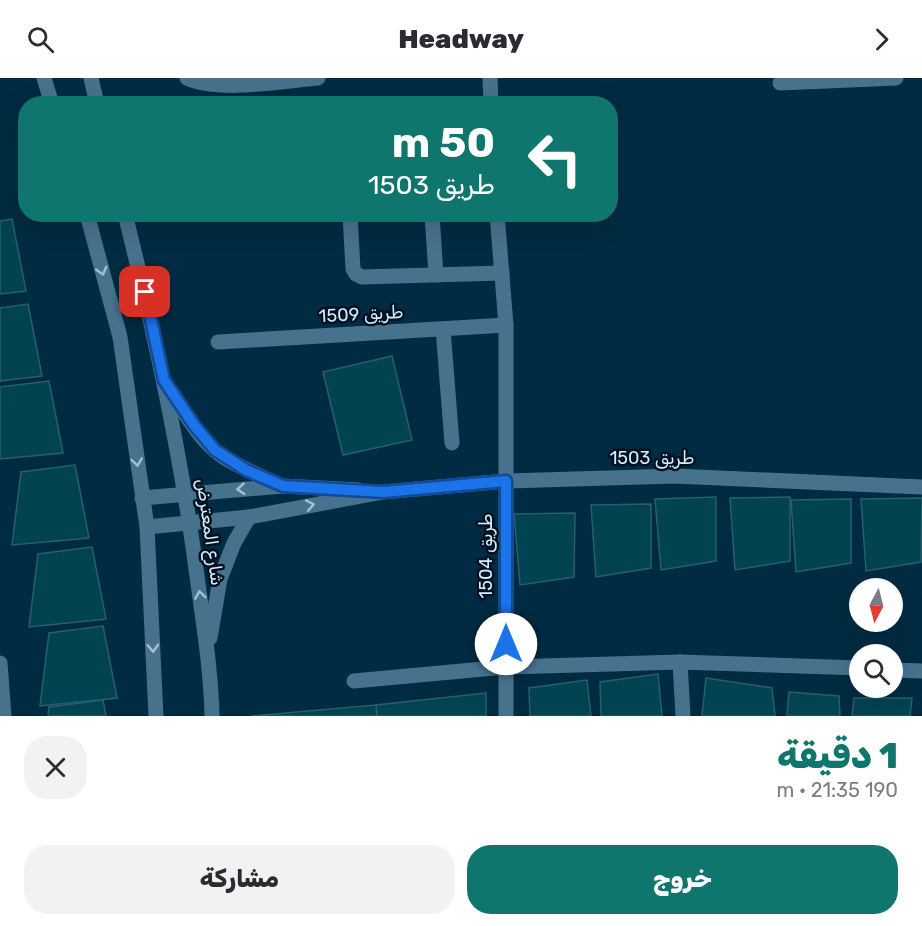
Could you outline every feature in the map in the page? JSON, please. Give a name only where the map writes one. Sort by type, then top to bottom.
[{"type":"street","points":[[44,78],[50,96]]},
{"type":"street","points":[[91,78],[95,96]]},
{"type":"street","points":[[187,78],[207,84],[226,85],[318,78]]},
{"type":"street","points":[[490,78],[491,96]]},
{"type":"street","points":[[780,82],[897,78]]},
{"type":"street","points":[[89,222],[120,337],[147,527],[156,716]]},
{"type":"street","name":"شارع المعترض","points":[[127,222],[150,311],[185,493],[207,653],[212,716]]},
{"type":"street","points":[[350,222],[353,269],[356,274],[369,278],[502,273]]},
{"type":"street","points":[[433,222],[436,275]]},
{"type":"street","points":[[498,222],[506,325],[506,481]]},
{"type":"street","name":"طريق 1509","points":[[218,342],[506,325]]},
{"type":"street","points":[[443,329],[452,443]]},
{"type":"street","points":[[164,380],[196,428],[215,450],[246,470],[283,486]]},
{"type":"street","name":"طريق 1503","points":[[147,527],[249,517],[383,492],[506,481],[675,476],[922,487]]},
{"type":"street","name":"طريق 1504","points":[[506,481],[506,716]]},
{"type":"street","name":"طريق 1503","points":[[142,498],[283,486],[383,492]]},
{"type":"street","points":[[207,653],[220,579],[234,543],[249,517]]},
{"type":"street","points":[[680,662],[683,716]]},
{"type":"street","points":[[354,681],[506,667],[680,662],[849,668]]},
{"type":"street","points":[[0,663],[4,716]]},
{"type":"street","points":[[903,670],[922,671]]},
{"type":"building","points":[[12,219],[26,291],[0,294],[0,221]]},
{"type":"building","points":[[28,304],[42,376],[0,381],[0,308]]},
{"type":"building","points":[[392,356],[412,440],[343,455],[323,372]]},
{"type":"building","points":[[49,381],[63,453],[0,459],[0,387]]},
{"type":"building","points":[[75,465],[89,538],[12,545],[21,472]]},
{"type":"building","points":[[716,497],[716,561],[661,570],[655,499]]},
{"type":"building","points":[[790,497],[790,561],[735,570],[730,498]]},
{"type":"building","points":[[922,498],[921,562],[866,571],[861,499]]},
{"type":"building","points":[[851,499],[851,563],[796,572],[791,500]]},
{"type":"building","points":[[651,504],[651,568],[596,577],[591,505]]},
{"type":"building","points":[[575,513],[574,577],[520,585],[514,514]]},
{"type":"building","points":[[92,547],[106,619],[29,627],[38,554]]},
{"type":"building","points":[[103,626],[117,698],[40,706],[49,633]]},
{"type":"building","points":[[658,674],[662,716],[601,716],[600,682]]},
{"type":"building","points":[[706,678],[772,688],[775,716],[702,716]]},
{"type":"building","points":[[587,680],[591,716],[530,716],[529,688]]},
{"type":"building","points":[[789,692],[839,696],[840,716],[787,716]]},
{"type":"building","points":[[486,693],[486,716],[377,716],[376,705]]},
{"type":"building","points":[[854,698],[912,698],[910,716],[852,716]]},
{"type":"building","points":[[103,700],[106,716],[48,716],[49,707]]},
{"type":"building","points":[[376,705],[377,716],[251,716]]},
{"type":"route","points":[[145,292],[164,380],[201,435],[222,456],[246,470],[283,486],[383,492],[506,481],[506,644]]}]
